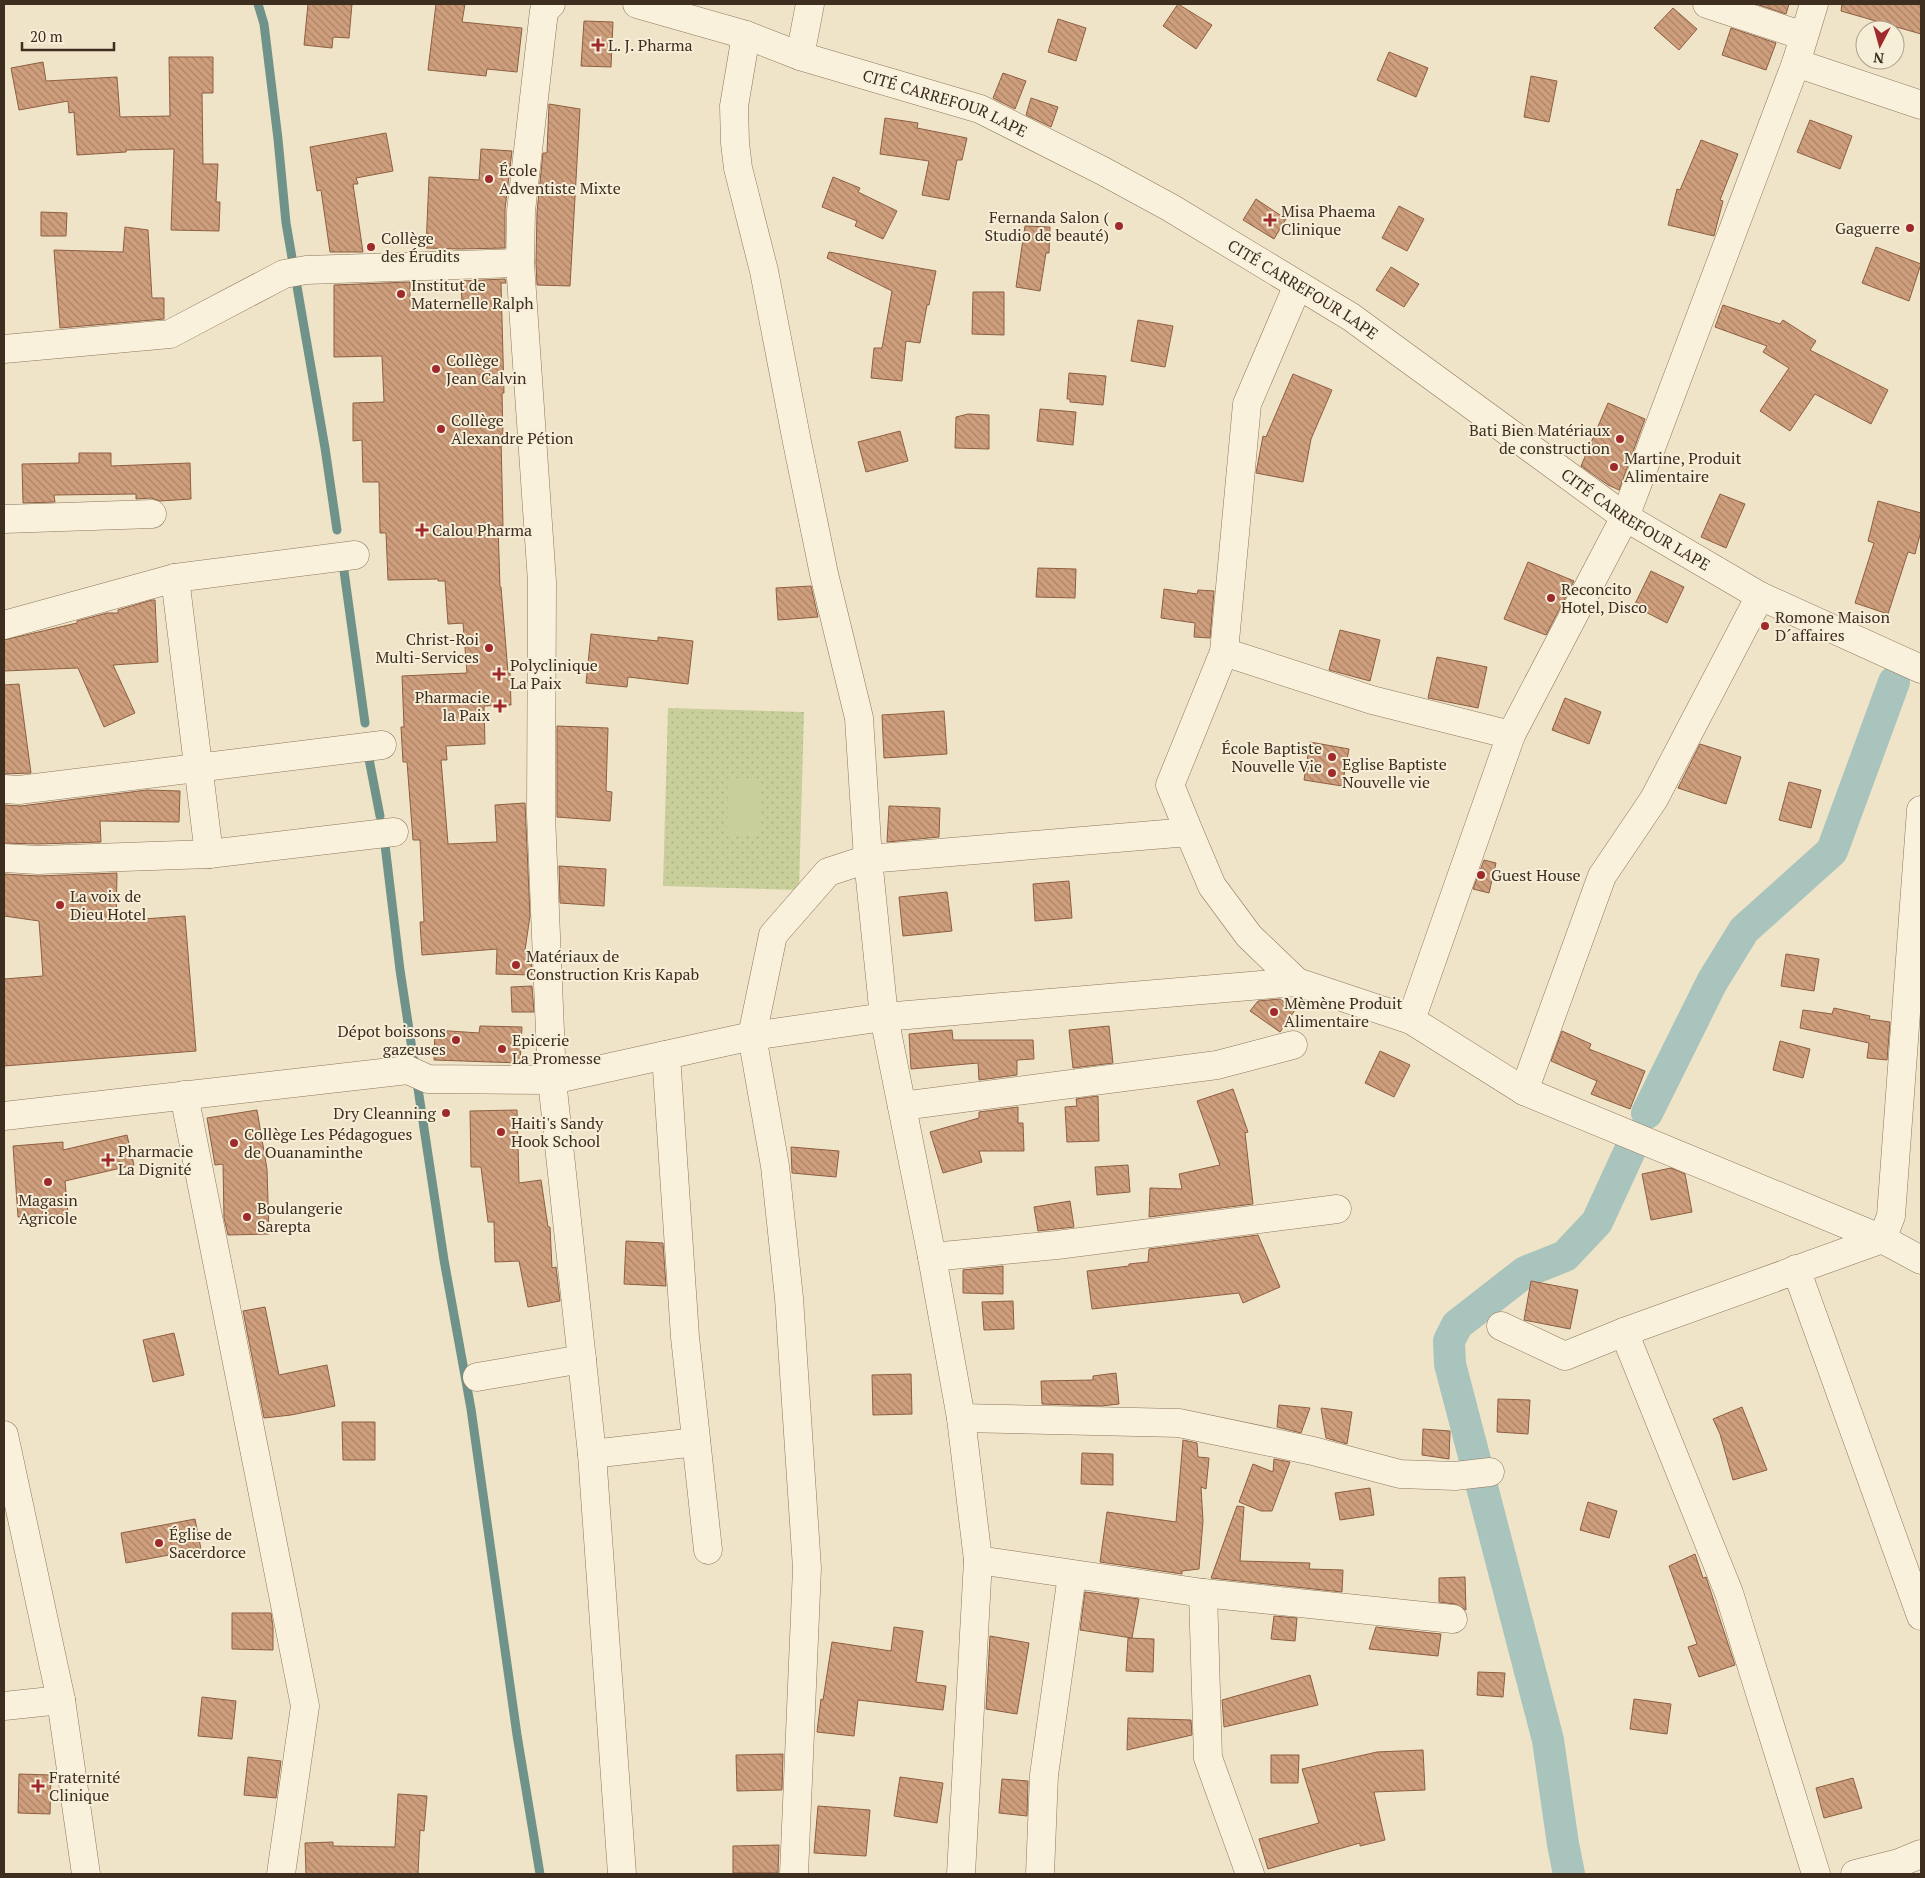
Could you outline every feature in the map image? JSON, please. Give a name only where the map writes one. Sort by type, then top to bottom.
[{"type":"street","points":[[551,4],[544,11],[522,211],[520,263],[542,582],[541,815],[552,1080],[592,1454],[622,1874]]},
{"type":"street","name":"CITÉ CARREFOUR LAPE","points":[[637,4],[746,35],[800,56],[980,109],[1171,208],[1351,317],[1625,517],[1760,596],[1921,669]]},
{"type":"street","points":[[800,56],[810,4]]},
{"type":"street","points":[[1707,4],[1804,36]]},
{"type":"street","points":[[1411,1020],[1511,735],[1625,517],[1796,63],[1814,4]]},
{"type":"street","points":[[746,35],[734,106],[738,168],[764,271],[822,564],[859,718],[868,860],[884,1017],[932,1257],[961,1418],[978,1560],[961,1874]]},
{"type":"street","points":[[1796,63],[1921,105]]},
{"type":"street","points":[[4,349],[170,334],[295,272],[520,263]]},
{"type":"street","points":[[1297,982],[1249,936],[1212,886],[1170,785],[1224,652],[1247,404],[1298,285]]},
{"type":"street","points":[[4,519],[152,514]]},
{"type":"street","points":[[4,625],[175,578],[355,555]]},
{"type":"street","points":[[175,578],[210,854]]},
{"type":"street","points":[[1524,1091],[1602,876],[1654,799],[1760,596]]},
{"type":"street","points":[[1224,652],[1372,700],[1511,735]]},
{"type":"street","points":[[4,789],[19,790],[382,745]]},
{"type":"street","points":[[1501,1326],[1566,1356],[1624,1332],[1882,1239],[1891,1216],[1921,810]]},
{"type":"street","points":[[4,858],[38,860],[210,854],[394,832]]},
{"type":"street","points":[[794,1874],[807,1568],[785,1260],[775,1166],[752,1036],[773,935],[828,872],[868,860],[1189,832]]},
{"type":"street","points":[[4,1116],[184,1095],[418,1074],[552,1080],[752,1036],[884,1017],[1297,982],[1411,1020],[1524,1091],[1882,1239],[1921,1260]]},
{"type":"street","points":[[902,1106],[1217,1065],[1293,1045]]},
{"type":"street","points":[[666,1055],[685,1337],[708,1550]]},
{"type":"street","points":[[184,1095],[305,1706],[281,1874]]},
{"type":"street","points":[[932,1257],[1067,1244],[1337,1209]]},
{"type":"street","points":[[1796,1269],[1921,1616]]},
{"type":"street","points":[[1624,1332],[1729,1593],[1816,1874]]},
{"type":"street","points":[[477,1377],[582,1359]]},
{"type":"street","points":[[961,1418],[1179,1423],[1312,1451],[1400,1474],[1455,1476],[1482,1473]]},
{"type":"street","points":[[4,1435],[61,1700],[86,1874]]},
{"type":"street","points":[[592,1454],[696,1442]]},
{"type":"street","points":[[978,1560],[1204,1594],[1453,1619]]},
{"type":"street","points":[[1040,1874],[1044,1775],[1072,1574]]},
{"type":"street","points":[[1204,1594],[1208,1758],[1250,1874]]},
{"type":"street","points":[[4,1706],[61,1700]]},
{"type":"street","points":[[1855,1874],[1899,1863],[1921,1854]]},
{"type":"green space","points":[[668,708],[804,712],[799,890],[663,886]]},
{"type":"green space","points":[[728,778],[761,779],[760,834],[727,834]]},
{"type":"building","points":[[308,4],[352,4],[349,38],[333,37],[332,48],[304,45]]},
{"type":"building","points":[[436,4],[465,4],[462,22],[522,28],[517,72],[487,69],[486,76],[428,70]]},
{"type":"building","points":[[1178,4],[1212,25],[1196,49],[1163,26]]},
{"type":"building","points":[[1756,4],[1789,4],[1786,14]]},
{"type":"building","points":[[1842,4],[1921,4],[1921,34],[1905,29],[1905,20],[1872,20],[1841,11]]},
{"type":"building","points":[[1673,8],[1697,29],[1679,50],[1654,28]]},
{"type":"building","points":[[1058,19],[1086,28],[1076,61],[1048,52]]},
{"type":"building","points":[[584,21],[613,22],[611,67],[581,66]]},
{"type":"building","points":[[1731,28],[1776,43],[1766,70],[1722,55]]},
{"type":"building","points":[[1389,52],[1428,68],[1416,97],[1377,80]]},
{"type":"building","points":[[169,57],[213,57],[213,93],[202,93],[203,164],[218,164],[216,202],[220,202],[219,231],[171,230],[174,149],[126,150],[126,152],[77,155],[74,112],[69,113],[68,101],[19,110],[11,68],[43,62],[46,81],[117,77],[120,117],[170,116]]},
{"type":"building","points":[[1003,73],[1026,81],[1015,109],[993,98]]},
{"type":"building","points":[[1531,76],[1557,81],[1549,122],[1524,117]]},
{"type":"building","points":[[1031,98],[1058,107],[1051,127],[1026,115]]},
{"type":"building","points":[[549,104],[580,109],[570,286],[537,285],[537,212],[543,153],[547,153]]},
{"type":"building","points":[[885,118],[918,123],[917,128],[967,138],[962,160],[957,160],[949,200],[922,195],[929,161],[880,154]]},
{"type":"building","points":[[1810,120],[1852,136],[1840,169],[1797,152]]},
{"type":"building","points":[[386,133],[393,171],[356,178],[358,184],[353,184],[363,252],[330,252],[321,190],[317,191],[310,147]]},
{"type":"building","points":[[1701,140],[1738,154],[1720,200],[1723,201],[1714,236],[1668,225],[1677,189],[1680,190]]},
{"type":"building","points":[[481,149],[512,151],[505,209],[505,248],[426,248],[429,177],[479,180]]},
{"type":"building","points":[[833,177],[860,188],[858,192],[897,211],[883,239],[855,226],[857,221],[822,207]]},
{"type":"building","points":[[1256,199],[1286,219],[1274,239],[1243,220]]},
{"type":"building","points":[[1399,206],[1424,219],[1407,251],[1382,238]]},
{"type":"building","points":[[41,212],[67,213],[66,236],[41,236]]},
{"type":"building","points":[[1025,226],[1050,227],[1049,253],[1046,253],[1040,291],[1016,287]]},
{"type":"building","points":[[125,227],[148,230],[152,298],[164,298],[164,319],[60,328],[54,250],[123,252]]},
{"type":"building","points":[[1876,247],[1921,264],[1909,301],[1862,283]]},
{"type":"building","points":[[829,252],[936,271],[920,343],[906,341],[902,381],[871,378],[874,348],[882,348],[892,291],[827,258]]},
{"type":"building","points":[[1391,267],[1419,284],[1404,307],[1376,290]]},
{"type":"building","points":[[505,279],[506,283],[501,283],[504,393],[502,393],[503,438],[501,438],[503,526],[498,526],[500,587],[508,673],[510,673],[511,705],[484,706],[485,744],[446,746],[447,760],[441,760],[448,844],[497,842],[495,805],[525,803],[530,916],[525,950],[531,951],[532,975],[496,974],[497,949],[422,955],[420,922],[424,922],[420,840],[413,840],[407,762],[403,762],[401,727],[404,727],[402,676],[467,673],[463,623],[448,624],[445,581],[438,581],[438,579],[388,580],[386,533],[380,533],[379,482],[363,482],[362,440],[353,441],[353,403],[384,402],[382,356],[334,357],[334,285],[410,282],[410,303],[462,303],[461,281]]},
{"type":"building","points":[[973,292],[1004,292],[1004,335],[972,334]]},
{"type":"building","points":[[1723,305],[1780,324],[1783,320],[1816,341],[1810,350],[1888,390],[1871,424],[1815,394],[1790,431],[1760,411],[1789,368],[1763,352],[1767,346],[1715,327]]},
{"type":"building","points":[[1138,320],[1173,326],[1165,367],[1131,361]]},
{"type":"building","points":[[1069,373],[1106,376],[1103,405],[1070,402],[1070,399],[1067,399]]},
{"type":"building","points":[[1293,374],[1332,390],[1311,439],[1303,482],[1256,473],[1263,436],[1266,437]]},
{"type":"building","points":[[1608,403],[1645,419],[1619,490],[1608,485],[1581,466]]},
{"type":"building","points":[[1040,409],[1076,412],[1073,445],[1037,441]]},
{"type":"building","points":[[968,414],[989,415],[989,449],[955,448],[956,417]]},
{"type":"building","points":[[900,431],[908,461],[866,472],[858,442]]},
{"type":"building","points":[[79,453],[111,453],[111,466],[190,463],[191,499],[160,501],[151,498],[136,499],[136,494],[54,495],[55,502],[23,503],[22,464],[79,463]]},
{"type":"building","points":[[1720,494],[1745,504],[1726,548],[1701,537]]},
{"type":"building","points":[[1878,501],[1921,513],[1921,531],[1915,554],[1908,552],[1888,614],[1855,603],[1874,543],[1868,541]]},
{"type":"building","points":[[1528,562],[1574,581],[1546,635],[1504,619]]},
{"type":"building","points":[[1038,568],[1076,569],[1075,598],[1036,597]]},
{"type":"building","points":[[1651,571],[1684,587],[1667,623],[1634,606]]},
{"type":"building","points":[[811,586],[818,617],[778,620],[776,588]]},
{"type":"building","points":[[1164,589],[1197,594],[1198,590],[1214,591],[1210,638],[1194,637],[1195,623],[1161,618]]},
{"type":"building","points":[[155,600],[158,662],[113,665],[135,713],[104,727],[78,668],[4,671],[4,640],[77,623],[77,621],[107,613],[118,613],[118,610]]},
{"type":"building","points":[[1340,630],[1380,640],[1370,681],[1329,670]]},
{"type":"building","points":[[591,634],[658,641],[658,637],[693,641],[688,684],[628,677],[627,687],[586,683]]},
{"type":"building","points":[[1437,657],[1487,667],[1478,708],[1428,698]]},
{"type":"building","points":[[19,684],[31,773],[4,774],[4,685]]},
{"type":"building","points":[[1565,698],[1601,712],[1589,744],[1552,730]]},
{"type":"building","points":[[944,711],[947,754],[884,758],[882,715]]},
{"type":"building","points":[[557,726],[608,728],[606,791],[612,792],[610,821],[557,817]]},
{"type":"building","points":[[1310,742],[1349,749],[1342,786],[1304,780]]},
{"type":"building","points":[[1700,744],[1741,757],[1726,804],[1678,788]]},
{"type":"building","points":[[1789,782],[1821,790],[1811,828],[1779,820]]},
{"type":"building","points":[[147,790],[180,791],[179,822],[100,821],[101,842],[4,843],[4,805],[21,806]]},
{"type":"building","points":[[889,806],[940,808],[939,837],[887,842]]},
{"type":"building","points":[[1484,860],[1496,863],[1489,893],[1473,889]]},
{"type":"building","points":[[559,866],[606,869],[604,906],[560,903]]},
{"type":"building","points":[[117,873],[116,921],[185,916],[196,1051],[4,1066],[4,979],[43,976],[39,921],[4,916],[4,874],[39,876]]},
{"type":"building","points":[[1069,881],[1072,918],[1035,921],[1033,884]]},
{"type":"building","points":[[947,892],[952,931],[903,936],[899,897]]},
{"type":"building","points":[[1786,954],[1819,959],[1814,991],[1781,986]]},
{"type":"building","points":[[532,986],[534,1012],[512,1012],[511,987]]},
{"type":"building","points":[[1280,999],[1295,1010],[1280,1032],[1250,1011],[1258,1001]]},
{"type":"building","points":[[1834,1008],[1870,1016],[1869,1019],[1890,1022],[1887,1060],[1867,1058],[1869,1043],[1800,1028],[1803,1010],[1832,1014]]},
{"type":"building","points":[[480,1026],[522,1027],[520,1063],[434,1060],[435,1030],[479,1033]]},
{"type":"building","points":[[1109,1026],[1113,1063],[1073,1068],[1069,1030]]},
{"type":"building","points":[[952,1030],[953,1040],[1033,1040],[1034,1059],[1017,1060],[1017,1075],[979,1080],[978,1063],[911,1069],[909,1034]]},
{"type":"building","points":[[1562,1031],[1591,1044],[1589,1049],[1645,1071],[1630,1109],[1591,1094],[1597,1081],[1551,1061]]},
{"type":"building","points":[[1780,1041],[1810,1049],[1803,1078],[1773,1070]]},
{"type":"building","points":[[1380,1051],[1410,1065],[1394,1097],[1365,1083]]},
{"type":"building","points":[[1233,1089],[1248,1132],[1245,1133],[1253,1204],[1149,1217],[1150,1188],[1182,1189],[1179,1174],[1220,1165],[1197,1101]]},
{"type":"building","points":[[1098,1096],[1099,1141],[1067,1142],[1065,1107],[1077,1106],[1076,1099]]},
{"type":"building","points":[[1018,1107],[1018,1123],[1023,1123],[1024,1151],[979,1151],[982,1162],[943,1173],[930,1132],[979,1118],[979,1112]]},
{"type":"building","points":[[257,1110],[267,1169],[269,1234],[228,1235],[224,1218],[223,1164],[215,1165],[207,1118]]},
{"type":"building","points":[[517,1110],[519,1183],[541,1180],[548,1227],[550,1227],[552,1268],[556,1267],[560,1301],[528,1307],[519,1261],[495,1262],[494,1222],[488,1222],[481,1167],[471,1167],[470,1111]]},
{"type":"building","points":[[127,1135],[134,1165],[65,1181],[68,1214],[18,1217],[13,1146],[63,1142],[63,1150]]},
{"type":"building","points":[[791,1147],[839,1151],[836,1177],[792,1173]]},
{"type":"building","points":[[1128,1165],[1130,1192],[1097,1195],[1095,1167]]},
{"type":"building","points":[[1671,1168],[1685,1174],[1692,1212],[1651,1220],[1642,1174]]},
{"type":"building","points":[[1070,1201],[1074,1227],[1038,1231],[1034,1207]]},
{"type":"building","points":[[1258,1235],[1280,1287],[1243,1303],[1239,1293],[1092,1309],[1087,1271],[1148,1262],[1149,1249]]},
{"type":"building","points":[[626,1241],[663,1243],[666,1286],[624,1284]]},
{"type":"building","points":[[1003,1266],[1003,1294],[963,1293],[963,1270]]},
{"type":"building","points":[[1531,1281],[1578,1290],[1570,1329],[1524,1320]]},
{"type":"building","points":[[1013,1301],[1014,1329],[984,1330],[982,1302]]},
{"type":"building","points":[[265,1307],[279,1375],[327,1365],[335,1406],[291,1415],[264,1418],[243,1311]]},
{"type":"building","points":[[174,1333],[184,1375],[153,1382],[143,1340]]},
{"type":"building","points":[[1116,1373],[1119,1404],[1101,1406],[1042,1404],[1041,1381],[1093,1380],[1093,1376]]},
{"type":"building","points":[[911,1374],[912,1414],[873,1415],[872,1375]]},
{"type":"building","points":[[1498,1399],[1530,1400],[1528,1434],[1497,1432]]},
{"type":"building","points":[[1279,1405],[1310,1408],[1301,1433],[1277,1427]]},
{"type":"building","points":[[1742,1407],[1767,1470],[1733,1480],[1720,1434],[1713,1419]]},
{"type":"building","points":[[1321,1408],[1352,1412],[1347,1444],[1326,1438]]},
{"type":"building","points":[[342,1422],[375,1422],[375,1460],[343,1460]]},
{"type":"building","points":[[1423,1429],[1450,1431],[1449,1459],[1422,1455]]},
{"type":"building","points":[[1183,1440],[1197,1443],[1198,1457],[1209,1458],[1206,1489],[1201,1487],[1203,1521],[1199,1569],[1182,1571],[1182,1574],[1100,1562],[1107,1512],[1176,1522]]},
{"type":"building","points":[[1082,1453],[1113,1454],[1113,1485],[1081,1484]]},
{"type":"building","points":[[1274,1459],[1290,1462],[1272,1511],[1261,1511],[1239,1502],[1253,1464],[1273,1472]]},
{"type":"building","points":[[1370,1488],[1374,1515],[1340,1520],[1335,1493]]},
{"type":"building","points":[[1588,1502],[1617,1511],[1609,1538],[1580,1530]]},
{"type":"building","points":[[1237,1506],[1244,1507],[1240,1561],[1310,1563],[1309,1569],[1343,1570],[1342,1592],[1211,1578]]},
{"type":"building","points":[[195,1519],[201,1549],[126,1563],[121,1533]]},
{"type":"building","points":[[1695,1554],[1703,1578],[1706,1577],[1735,1665],[1699,1677],[1688,1647],[1697,1644],[1669,1566]]},
{"type":"building","points":[[1465,1577],[1466,1610],[1455,1604],[1439,1602],[1439,1578]]},
{"type":"building","points":[[1085,1592],[1139,1599],[1132,1638],[1080,1630]]},
{"type":"building","points":[[232,1613],[271,1613],[273,1650],[232,1649]]},
{"type":"building","points":[[1274,1616],[1297,1618],[1295,1641],[1271,1639]]},
{"type":"building","points":[[894,1627],[923,1631],[916,1682],[946,1686],[943,1710],[858,1700],[854,1736],[817,1732],[832,1642],[891,1651]]},
{"type":"building","points":[[1376,1627],[1441,1634],[1438,1656],[1369,1649]]},
{"type":"building","points":[[990,1636],[1029,1643],[1017,1714],[986,1709]]},
{"type":"building","points":[[1128,1638],[1154,1639],[1153,1672],[1126,1671]]},
{"type":"building","points":[[1478,1672],[1505,1673],[1503,1697],[1477,1695]]},
{"type":"building","points":[[1310,1675],[1318,1705],[1224,1727],[1222,1700]]},
{"type":"building","points":[[202,1697],[236,1701],[232,1739],[198,1736]]},
{"type":"building","points":[[1634,1699],[1671,1704],[1667,1734],[1630,1729]]},
{"type":"building","points":[[1128,1718],[1191,1720],[1192,1735],[1127,1750]]},
{"type":"building","points":[[1423,1750],[1425,1790],[1374,1792],[1385,1840],[1360,1846],[1360,1843],[1268,1869],[1259,1839],[1319,1823],[1302,1769],[1377,1752]]},
{"type":"building","points":[[783,1754],[782,1790],[737,1791],[736,1755]]},
{"type":"building","points":[[1271,1755],[1299,1755],[1298,1783],[1271,1783]]},
{"type":"building","points":[[248,1757],[281,1761],[276,1798],[244,1795]]},
{"type":"building","points":[[19,1774],[51,1775],[50,1814],[18,1813]]},
{"type":"building","points":[[900,1777],[943,1783],[937,1823],[894,1816]]},
{"type":"building","points":[[1853,1778],[1862,1808],[1824,1818],[1816,1788]]},
{"type":"building","points":[[1002,1779],[1028,1781],[1027,1816],[999,1813]]},
{"type":"building","points":[[398,1794],[427,1796],[424,1831],[420,1830],[418,1874],[306,1874],[305,1843],[333,1842],[333,1846],[395,1847]]},
{"type":"building","points":[[818,1806],[870,1810],[866,1856],[814,1853]]},
{"type":"building","points":[[779,1845],[778,1873],[733,1873],[733,1846]]},
{"type":"waterway","points":[[258,4],[264,24],[286,223],[325,448],[337,530]]},
{"type":"waterway","points":[[344,571],[365,723]]},
{"type":"waterway","points":[[1647,1113],[1712,982],[1744,930],[1832,851],[1894,682]]},
{"type":"waterway","points":[[369,759],[380,816]]},
{"type":"waterway","points":[[385,845],[400,970],[444,1260],[471,1409],[517,1735],[540,1874]]},
{"type":"waterway","points":[[1569,1874],[1548,1740],[1450,1364],[1449,1341],[1457,1325],[1525,1272],[1565,1256],[1597,1222],[1632,1146]]},
{"type":"place","name":"L. J. Pharma","points":[[598,45]]},
{"type":"place","name":"École Adventiste Mixte","points":[[489,179]]},
{"type":"place","name":"Misa Phaema Clinique","points":[[1270,220]]},
{"type":"place","name":"Fernanda Salon ( Studio de beauté)","points":[[1119,226]]},
{"type":"place","name":"Gaguerre","points":[[1910,228]]},
{"type":"place","name":"Collège des Érudits","points":[[371,247]]},
{"type":"place","name":"Institut de Maternelle Ralph","points":[[401,294]]},
{"type":"place","name":"Collège Jean Calvin","points":[[436,369]]},
{"type":"place","name":"Collège Alexandre Pétion","points":[[441,429]]},
{"type":"place","name":"Bati Bien Matériaux de construction","points":[[1620,439]]},
{"type":"place","name":"Martine, Produit Alimentaire","points":[[1614,467]]},
{"type":"place","name":"Calou Pharma","points":[[422,530]]},
{"type":"place","name":"Reconcito Hotel, Disco","points":[[1551,598]]},
{"type":"place","name":"Romone Maison D´affaires","points":[[1765,626]]},
{"type":"place","name":"Christ-Roi Multi-Services","points":[[489,648]]},
{"type":"place","name":"Polyclinique La Paix","points":[[499,674]]},
{"type":"place","name":"Pharmacie la Paix","points":[[500,706]]},
{"type":"place","name":"École Baptiste Nouvelle Vie","points":[[1332,757]]},
{"type":"place","name":"Eglise Baptiste Nouvelle vie","points":[[1332,773]]},
{"type":"place","name":"Guest House","points":[[1481,875]]},
{"type":"place","name":"La voix de Dieu Hotel","points":[[60,905]]},
{"type":"place","name":"Matériaux de Construction Kris Kapab","points":[[516,965]]},
{"type":"place","name":"Mèmène Produit Alimentaire","points":[[1274,1012]]},
{"type":"place","name":"Dépot boissons gazeuses","points":[[456,1040]]},
{"type":"place","name":"Epicerie La Promesse","points":[[502,1049]]},
{"type":"place","name":"Dry Cleanning","points":[[446,1113]]},
{"type":"place","name":"Haiti's Sandy Hook School","points":[[501,1132]]},
{"type":"place","name":"Collège Les Pédagogues de Ouanaminthe","points":[[234,1143]]},
{"type":"place","name":"Pharmacie La Dignité","points":[[108,1160]]},
{"type":"place","name":"Magasin Agricole","points":[[48,1182]]},
{"type":"place","name":"Boulangerie Sarepta","points":[[247,1217]]},
{"type":"place","name":"Église de Sacerdorce","points":[[159,1543]]},
{"type":"place","name":"Fraternité Clinique","points":[[38,1786]]}]
